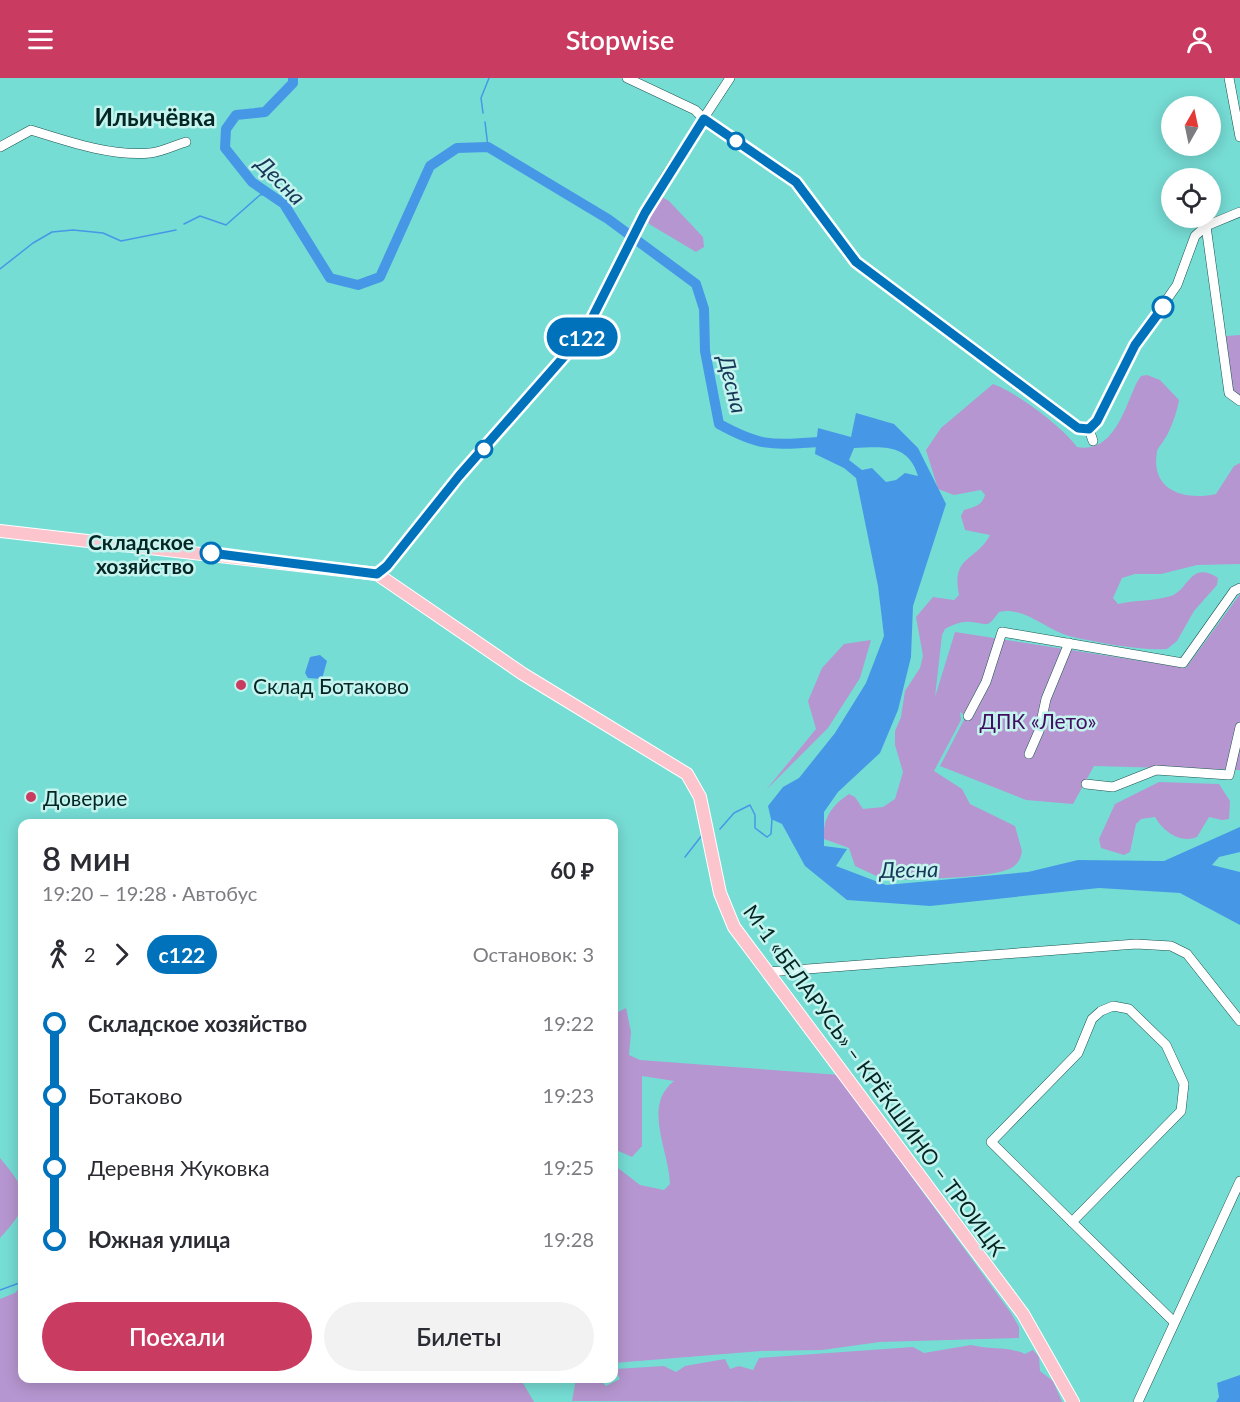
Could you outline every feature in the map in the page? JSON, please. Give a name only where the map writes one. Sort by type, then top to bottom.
[{"type":"main road","points":[[0,531],[377,574]]},
{"type":"main road","name":"М-1 «БЕЛАРУСЬ» – КРЁКШИНО – ТРОИЦК","points":[[377,574],[523,674],[687,774],[700,797],[720,893],[734,927],[1023,1314],[1073,1402]]},
{"type":"street","points":[[627,78],[694,110],[796,182],[856,262],[1078,428],[1089,429]]},
{"type":"street","points":[[377,574],[389,564],[459,476],[584,334],[645,213],[730,78]]},
{"type":"street","points":[[1229,78],[1240,137]]},
{"type":"street","points":[[0,147],[31,130],[85,146],[151,153],[186,142]]},
{"type":"street","points":[[1221,220],[1240,212]]},
{"type":"street","points":[[1089,429],[1097,421],[1135,345],[1169,298],[1192,242],[1204,228]]},
{"type":"street","points":[[1206,228],[1229,393],[1240,401]]},
{"type":"street","points":[[1089,429],[1093,441]]},
{"type":"street","points":[[968,716],[986,682],[1002,632],[1183,663],[1234,591],[1240,588]]},
{"type":"street","points":[[1029,753],[1039,731],[1046,699],[1069,643]]},
{"type":"street","points":[[1086,784],[1113,787],[1156,770],[1229,775],[1240,728]]},
{"type":"street","points":[[768,972],[1136,944],[1171,946],[1187,954],[1240,1021]]},
{"type":"street","points":[[1072,1222],[1181,1111],[1184,1084],[1166,1045],[1129,1009],[1113,1006],[1092,1018],[1078,1053],[991,1142],[1174,1323]]},
{"type":"street","points":[[1138,1402],[1240,1181]]},
{"type":"green space","points":[[660,196],[669,201],[703,237],[704,247],[696,252],[649,224],[648,216]]},
{"type":"green space","points":[[1240,335],[1240,396],[1233,392],[1226,336]]},
{"type":"green space","name":"ДПК «Лето»","points":[[1147,375],[1160,380],[1179,400],[1167,436],[1157,451],[1156,465],[1164,484],[1182,494],[1204,496],[1216,494],[1234,466],[1240,463],[1240,564],[1197,565],[1161,574],[1135,574],[1122,578],[1113,598],[1118,604],[1171,596],[1201,572],[1218,578],[1217,585],[1194,611],[1177,641],[1167,649],[1132,647],[1069,636],[1026,615],[1008,611],[999,612],[992,621],[986,624],[967,622],[951,626],[945,629],[942,635],[935,697],[955,632],[1186,668],[1240,594],[1240,770],[1094,766],[1073,804],[1026,800],[940,766],[966,716],[960,712],[961,720],[934,771],[962,789],[970,804],[1015,826],[1022,851],[1018,862],[1013,867],[992,874],[898,880],[885,880],[855,866],[849,848],[824,839],[829,813],[849,794],[855,797],[863,809],[883,807],[895,799],[903,772],[895,745],[895,731],[901,717],[905,691],[920,668],[923,656],[916,617],[933,597],[954,600],[959,595],[958,573],[966,560],[984,544],[990,535],[965,530],[961,516],[964,510],[980,504],[985,495],[981,490],[954,495],[938,489],[926,450],[941,428],[993,384],[1014,394],[1038,411],[1077,447],[1090,447],[1109,436],[1122,415],[1137,382],[1141,376]]},
{"type":"green space","points":[[871,640],[860,678],[828,728],[766,790],[816,729],[808,701],[822,668],[844,644]]},
{"type":"green space","points":[[1159,782],[1219,784],[1230,801],[1229,819],[1209,817],[1197,837],[1184,839],[1167,831],[1155,817],[1141,819],[1136,824],[1130,852],[1124,855],[1101,848],[1099,839],[1115,804]]},
{"type":"green space","points":[[626,1008],[631,1032],[629,1055],[640,1060],[840,1075],[845,1079],[847,1088],[1011,1313],[1019,1327],[1019,1338],[880,1342],[822,1350],[761,1351],[618,1363],[618,1168],[640,1185],[664,1190],[670,1184],[658,1116],[665,1091],[674,1081],[642,1076],[642,1146],[632,1157],[618,1151],[618,1012]]},
{"type":"green space","points":[[0,1158],[18,1183],[18,1215],[0,1238]]},
{"type":"green space","points":[[18,1290],[18,1383],[523,1383],[534,1402],[0,1402],[0,1299]]},
{"type":"green space","points":[[971,1345],[1012,1350],[1025,1354],[1033,1350],[1039,1357],[1040,1371],[1053,1381],[1062,1402],[572,1401],[575,1383],[603,1383],[606,1386],[618,1383],[620,1379],[618,1369],[664,1366],[676,1372],[685,1366],[725,1359],[730,1369],[739,1366],[753,1370],[759,1358],[913,1347],[924,1353]]},
{"type":"water","points":[[856,413],[894,424],[918,448],[946,504],[913,606],[911,657],[898,710],[880,753],[838,792],[824,812],[824,846],[847,849],[836,866],[886,885],[1028,872],[1078,860],[1164,861],[1240,827],[1240,852],[1219,857],[1212,865],[1240,872],[1240,925],[1180,893],[1099,888],[930,906],[847,900],[805,866],[782,824],[771,819],[768,806],[783,787],[799,778],[835,733],[866,683],[884,636],[878,586],[856,478],[844,468],[815,454],[818,428],[851,437]],"holes":[[[854,448],[884,448],[901,452],[914,465],[918,476],[905,473],[896,480],[886,482],[872,468],[862,470],[849,460]]]},
{"type":"water","points":[[320,655],[327,661],[322,679],[308,678],[305,673],[310,657]]},
{"type":"water","points":[[1240,1375],[1240,1402],[1216,1402],[1219,1397],[1217,1383]]},
{"type":"waterway","name":"Десна","points":[[293,78],[293,83],[265,112],[236,115],[226,129],[225,148],[252,182],[284,204],[330,278],[358,285],[380,277],[430,166],[457,148],[488,147],[608,219],[696,284],[704,309],[705,351],[719,424],[756,441],[777,444],[818,442],[827,449]]},
{"type":"waterway","points":[[483,113],[481,98],[489,78]]},
{"type":"waterway","points":[[485,122],[488,147]]},
{"type":"waterway","points":[[184,224],[200,216],[226,225],[260,195],[269,194]]},
{"type":"waterway","points":[[0,269],[33,243],[52,232],[73,230],[103,233],[121,241],[176,230]]},
{"type":"waterway","points":[[720,829],[734,813],[750,805],[755,815],[755,828],[767,837],[771,834],[772,818]]},
{"type":"waterway","points":[[685,857],[703,834]]},
{"type":"waterway","points":[[0,1290],[18,1283]]},
{"type":"bus line","name":"с122","points":[[211,553],[377,574],[387,566],[459,476],[542,385],[584,334],[665,177],[704,119],[796,182],[856,262],[1078,428],[1089,429],[1097,421],[1135,345],[1163,307]]},
{"type":"place","name":"Складское хозяйство","points":[[211,553]]},
{"type":"place","name":"Склад Ботаково","points":[[241,685]]},
{"type":"place","name":"Доверие","points":[[31,797]]},
{"type":"district","name":"Ильичёвка","points":[[155,116]]}]
